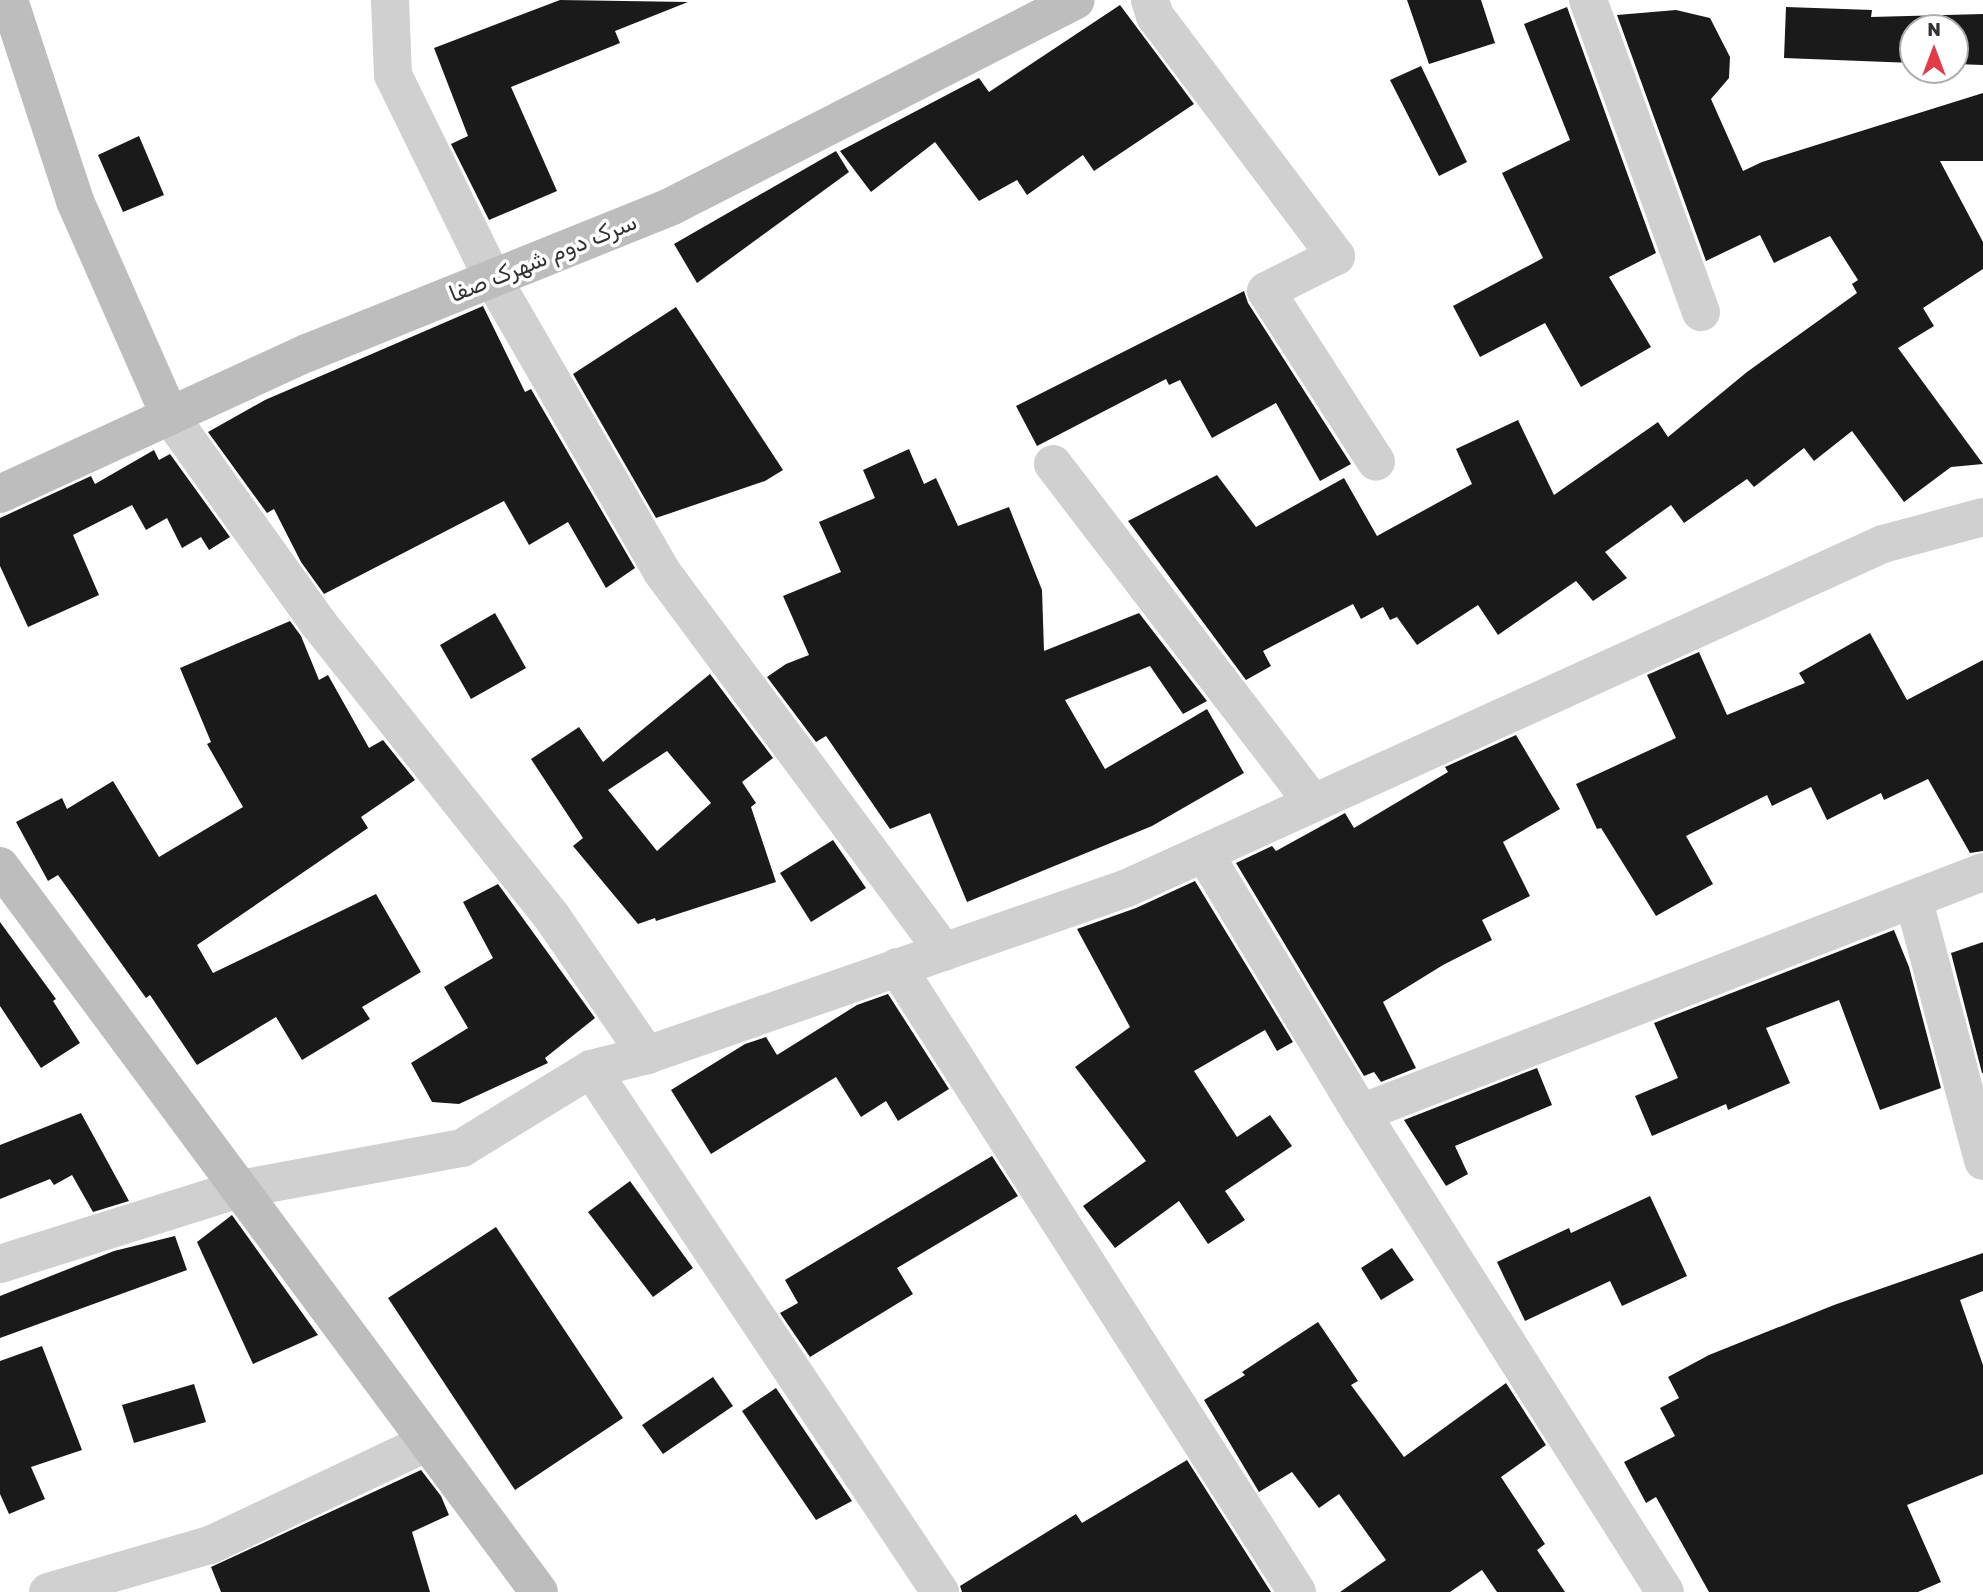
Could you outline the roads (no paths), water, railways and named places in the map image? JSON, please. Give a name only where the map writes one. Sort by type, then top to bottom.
[{"type":"street","points":[[9,0],[75,201],[170,416],[319,624],[552,917],[647,1055]]},
{"type":"street","points":[[390,0],[393,75],[493,279],[662,572],[944,952]]},
{"type":"street","points":[[1150,0],[1156,16],[1336,256],[1266,291],[1376,462]]},
{"type":"street","points":[[1588,0],[1701,312]]},
{"type":"street","name":"سرک دوم شهرک صفا","points":[[0,494],[307,353],[673,206],[1065,3]]},
{"type":"street","points":[[1053,464],[1313,803]]},
{"type":"street","points":[[0,1264],[240,1189],[462,1148],[591,1069],[647,1055],[1127,888],[1883,544],[1983,517]]},
{"type":"street","points":[[1204,852],[1362,1112],[1665,1592]]},
{"type":"street","points":[[0,866],[539,1592]]},
{"type":"street","points":[[1362,1112],[1675,990],[1914,901],[1983,872]]},
{"type":"street","points":[[1914,901],[1983,1161]]},
{"type":"street","points":[[897,967],[1297,1592]]},
{"type":"street","points":[[591,1069],[940,1592]]},
{"type":"street","points":[[48,1592],[210,1545],[428,1442]]}]
